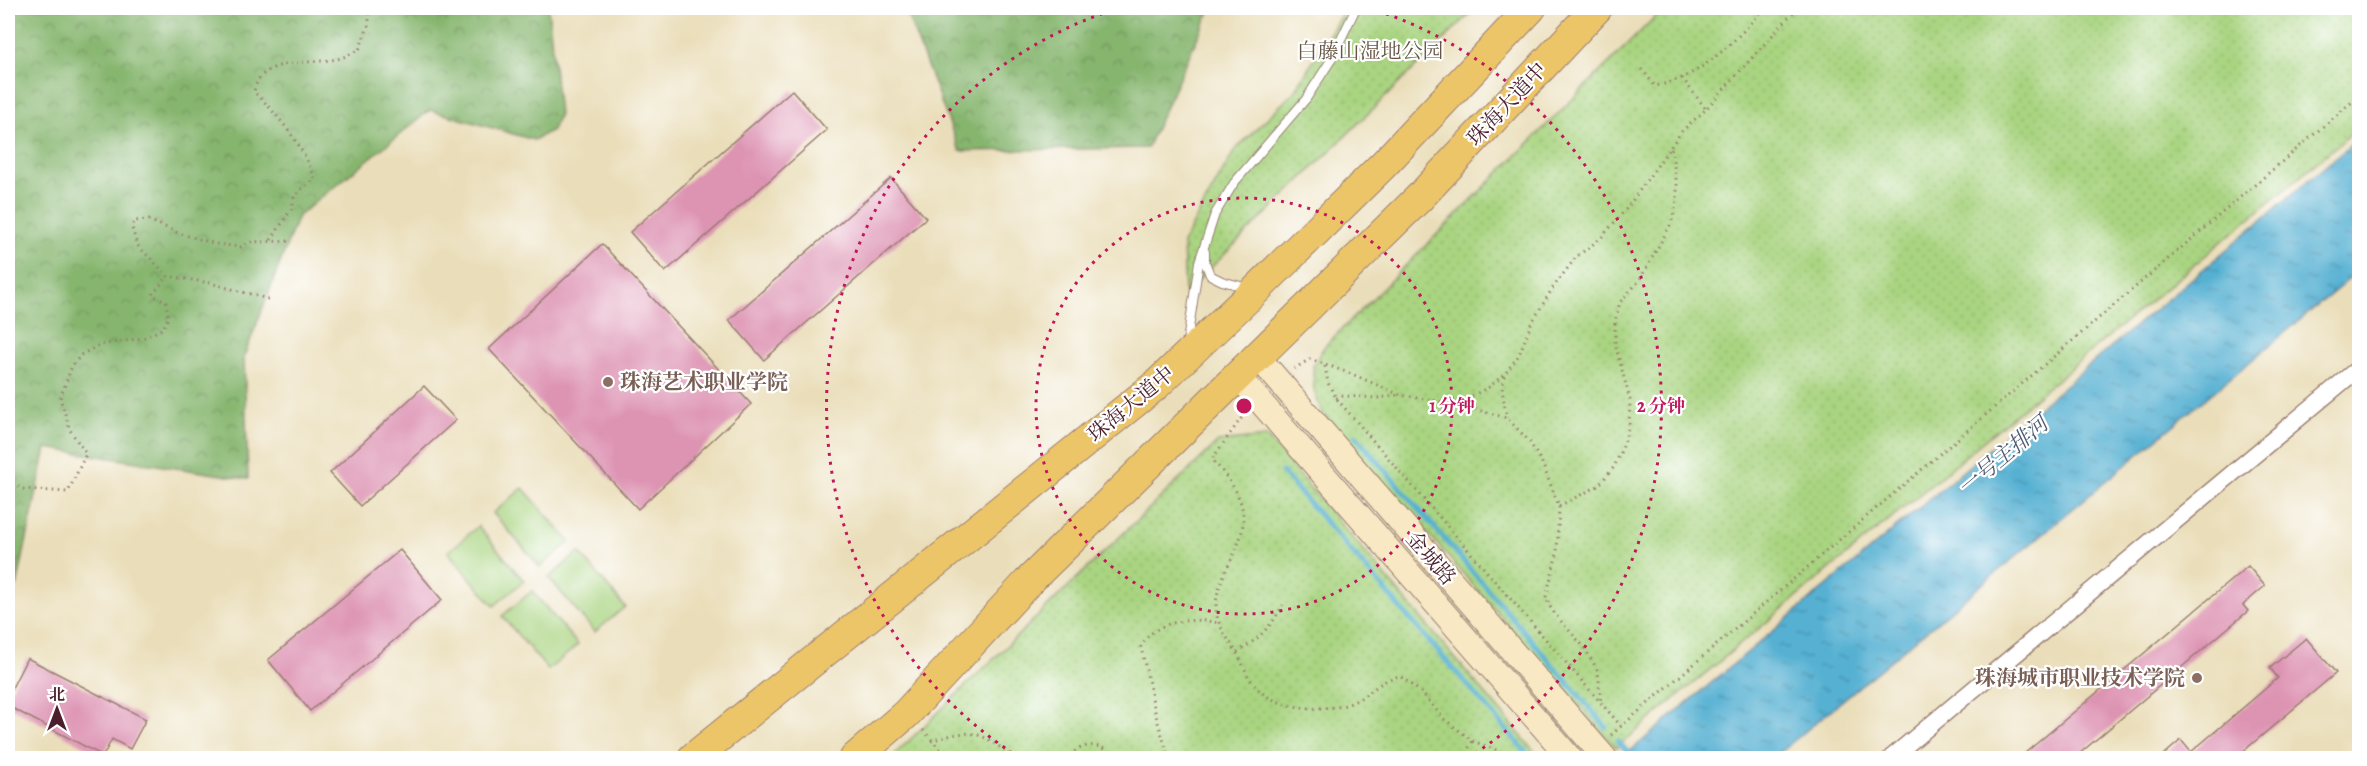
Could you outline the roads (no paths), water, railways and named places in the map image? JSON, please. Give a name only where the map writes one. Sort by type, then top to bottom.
[{"type":"highway","name":"珠海大道中","points":[[693,759],[1156,385],[1383,165],[1531,8]]},
{"type":"highway","name":"珠海大道中","points":[[855,759],[906,714],[1028,582],[1420,197],[1598,8]]},
{"type":"street","name":"金城路","points":[[1247,366],[1256,397],[1570,759]]},
{"type":"street","name":"金城路","points":[[1247,366],[1600,753]]},
{"type":"street","points":[[1891,759],[2360,367]]},
{"type":"lane","points":[[1183,360],[1191,324],[1199,262],[1215,214],[1234,183],[1306,99],[1330,60],[1356,8]]},
{"type":"lane","points":[[1205,245],[1204,262],[1210,275],[1222,281],[1256,290]]},
{"type":"water","name":"一号主排河","points":[[2359,138],[2359,271],[1773,758],[1622,758]]},
{"type":"waterway","points":[[1355,435],[1606,727]]},
{"type":"waterway","points":[[1282,472],[1531,758]]},
{"type":"waterway","points":[[1618,741],[1633,758]]},
{"type":"place","name":"珠海艺术职业学院","points":[[608,382]]},
{"type":"place","name":"珠海城市职业技术学院","points":[[2197,678]]},
{"type":"park label","name":"白藤山湿地公园","points":[[1370,51]]}]
